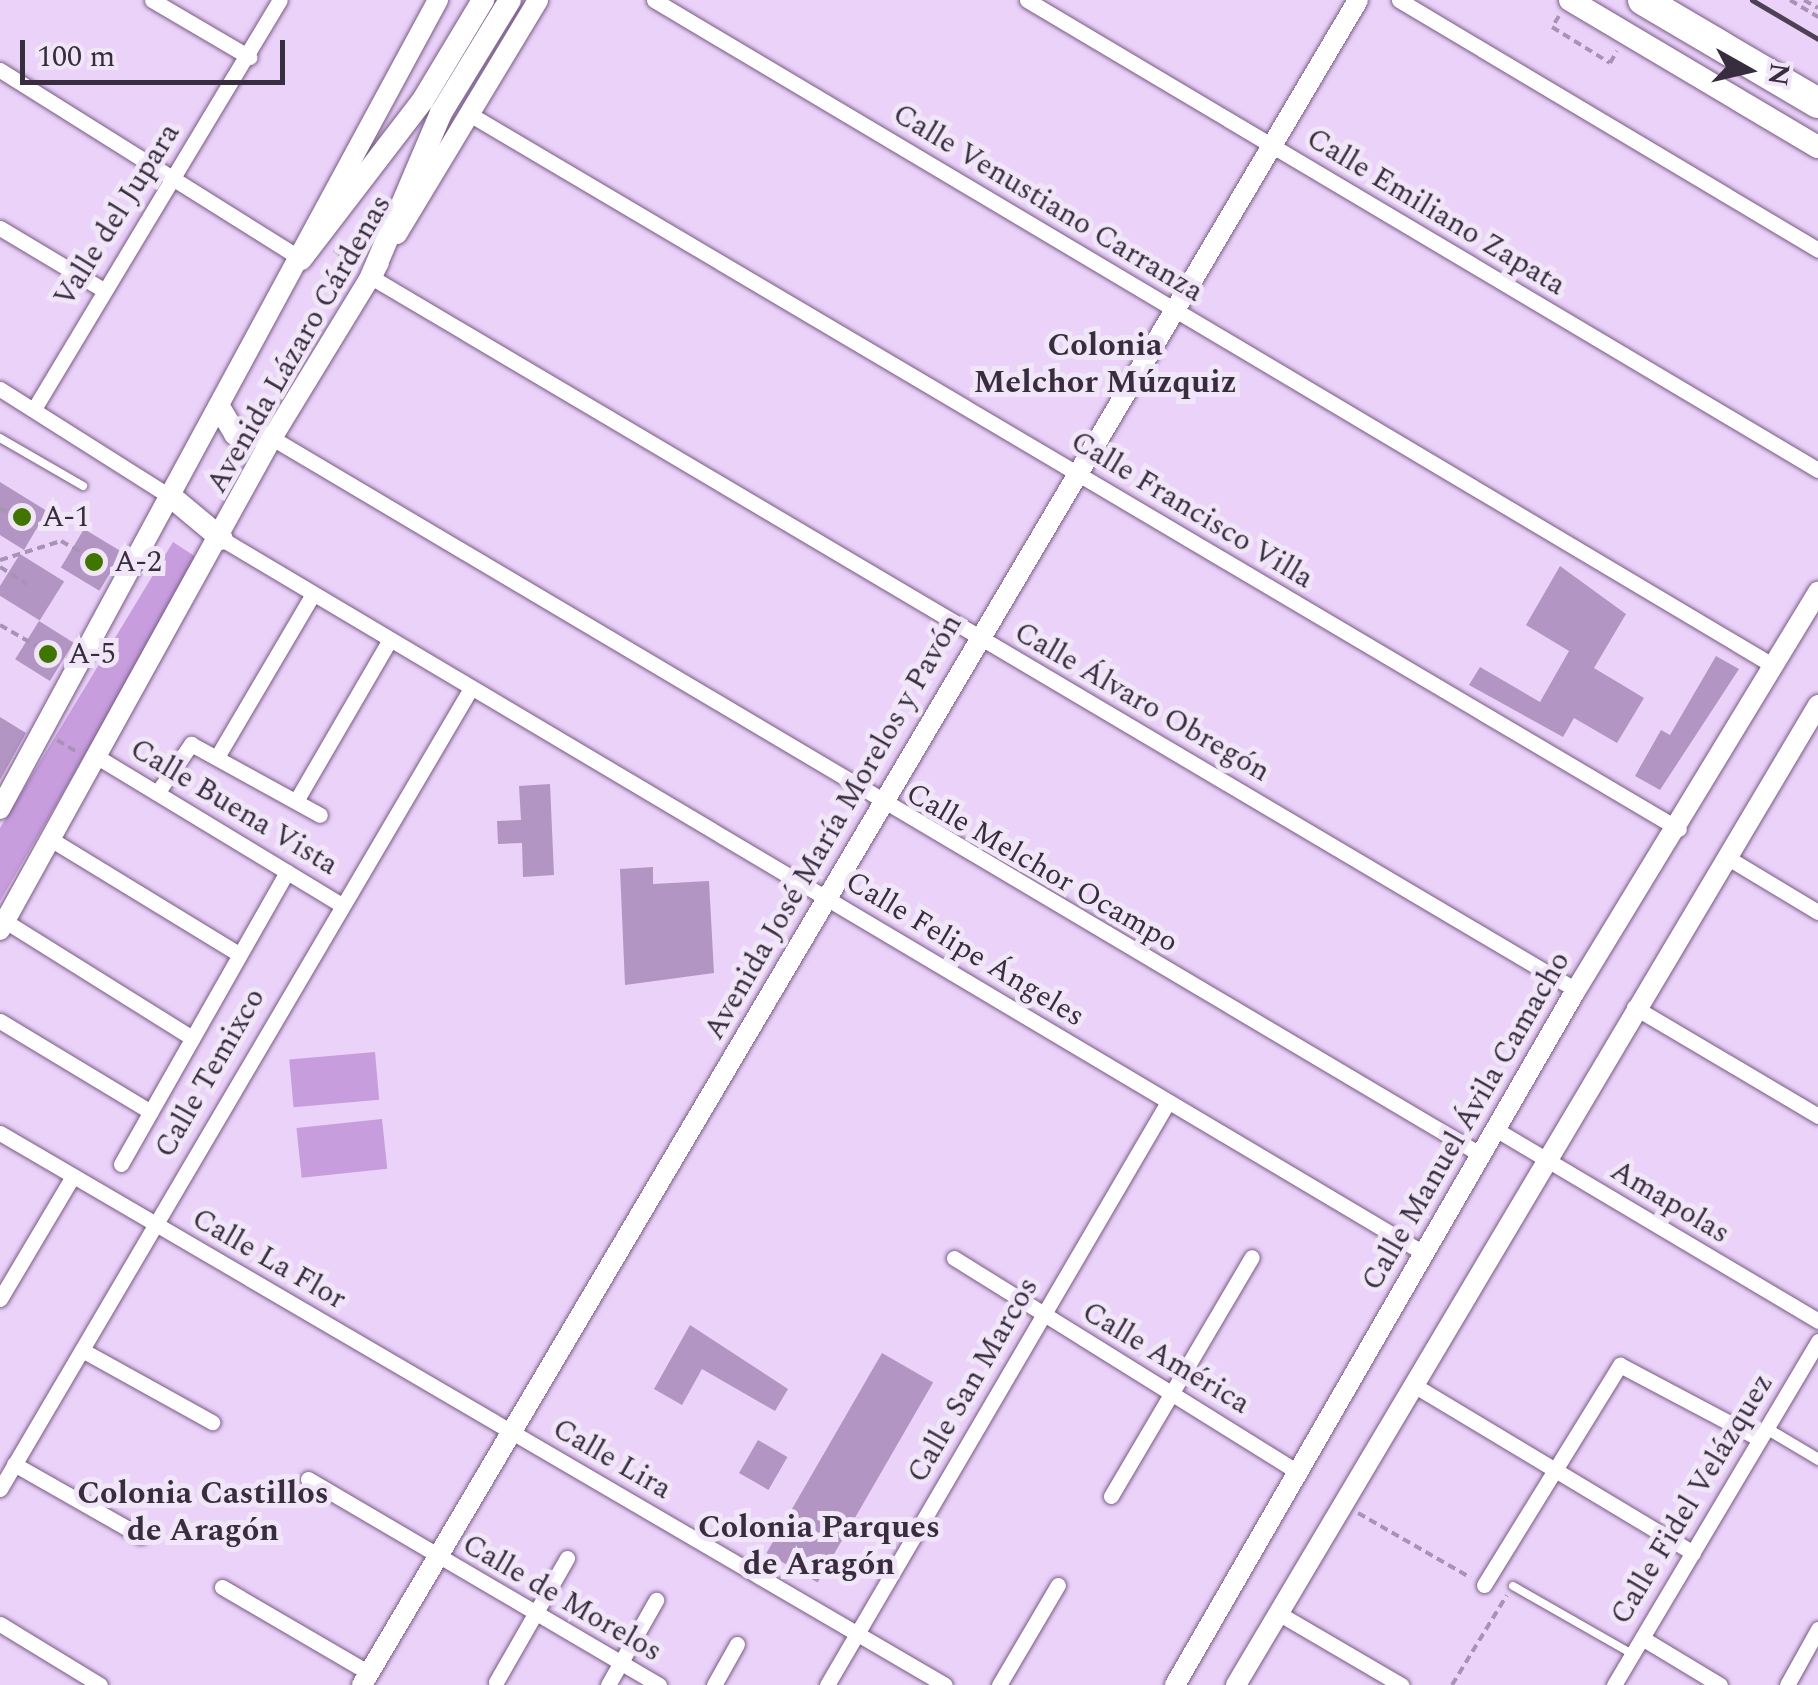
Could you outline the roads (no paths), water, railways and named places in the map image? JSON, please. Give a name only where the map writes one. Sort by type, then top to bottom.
[{"type":"highway","points":[[1643,0],[1818,103]]},
{"type":"main road","points":[[371,277],[432,106],[484,0]]},
{"type":"main road","points":[[301,259],[322,242],[432,106],[510,0]]},
{"type":"main road","points":[[1570,0],[1818,146]]},
{"type":"main road","points":[[218,407],[234,434],[272,438]]},
{"type":"main road","points":[[174,499],[222,539]]},
{"type":"street","points":[[152,0],[249,56]]},
{"type":"street","name":"Valle del Jupara","points":[[34,408],[102,289],[176,176],[280,0]]},
{"type":"street","name":"Avenida Lázaro Cárdenas","points":[[2,925],[222,539],[272,438],[538,0]]},
{"type":"street","name":"Calle Venustiano Carranza","points":[[654,0],[1774,666]]},
{"type":"street","name":"Calle Emiliano Zapata","points":[[1027,0],[1818,470]]},
{"type":"street","name":"Avenida José María Morelos y Pavón","points":[[365,1679],[882,806],[1074,473],[1176,311],[1358,0]]},
{"type":"street","points":[[1399,0],[1818,250]]},
{"type":"street","name":"Avenida Lázaro Cárdenas","points":[[0,809],[174,499],[218,407],[301,259],[306,234],[437,1]]},
{"type":"street","points":[[0,70],[176,176],[301,259]]},
{"type":"street","name":"Calle Francisco Villa","points":[[471,115],[1679,829]]},
{"type":"street","points":[[0,228],[102,289]]},
{"type":"street","name":"Calle Álvaro Obregón","points":[[371,277],[1576,990]]},
{"type":"street","points":[[0,388],[174,499]]},
{"type":"street","name":"Calle Melchor Ocampo","points":[[272,438],[882,806],[1480,1154]]},
{"type":"street","name":"Calle Felipe Ángeles","points":[[222,539],[1422,1252]]},
{"type":"street","name":"Calle Manuel Ávila Camacho","points":[[1175,1685],[1576,990],[1679,829],[1818,592]]},
{"type":"street","points":[[217,757],[312,594]]},
{"type":"street","points":[[296,801],[390,641]]},
{"type":"street","name":"Calle Temixco","points":[[0,1489],[340,904],[471,688]]},
{"type":"street","points":[[1236,1685],[1634,1007],[1818,706]]},
{"type":"street","points":[[157,793],[184,746],[217,757],[320,815]]},
{"type":"street","name":"Calle Buena Vista","points":[[98,760],[340,904]]},
{"type":"street","points":[[52,840],[240,954]]},
{"type":"street","points":[[1728,858],[1818,912]]},
{"type":"street","points":[[121,1164],[287,872]]},
{"type":"street","points":[[2,925],[192,1038]]},
{"type":"street","points":[[1634,1007],[1818,1116]]},
{"type":"street","points":[[0,1021],[151,1112]]},
{"type":"street","name":"Calle San Marcos","points":[[826,1685],[1168,1102]]},
{"type":"street","name":"Amapolas","points":[[1495,1129],[1818,1321]]},
{"type":"street","name":"Calle La Flor","points":[[0,1133],[511,1432]]},
{"type":"street","points":[[0,1299],[73,1176]]},
{"type":"street","points":[[1112,1496],[1252,1257]]},
{"type":"street","name":"Calle América","points":[[954,1258],[1300,1473]]},
{"type":"street","name":"Calle Fidel Velázquez","points":[[1614,1685],[1818,1341]]},
{"type":"street","points":[[82,1350],[212,1422]]},
{"type":"street","points":[[1484,1585],[1552,1468],[1620,1366],[1818,1459]]},
{"type":"street","points":[[1412,1384],[1693,1554]]},
{"type":"street","name":"Calle Lira","points":[[511,1432],[945,1685]]},
{"type":"street","points":[[14,1464],[141,1536]]},
{"type":"street","name":"Calle de Morelos","points":[[308,1479],[659,1685]]},
{"type":"street","points":[[496,1682],[567,1558]]},
{"type":"street","points":[[999,1685],[1058,1585]]},
{"type":"street","points":[[222,1586],[365,1679]]},
{"type":"street","points":[[608,1685],[656,1600]]},
{"type":"street","points":[[1278,1613],[1401,1685]]},
{"type":"street","points":[[0,1624],[100,1685]]},
{"type":"street","points":[[1787,1685],[1818,1628]]},
{"type":"street","points":[[1642,1638],[1720,1685]]},
{"type":"street","points":[[714,1685],[738,1644]]},
{"type":"lane","points":[[0,438],[83,486]]},
{"type":"lane","points":[[1513,1586],[1632,1654]]},
{"type":"railway","points":[[1752,0],[1818,39]]},
{"type":"place","name":"A-1","points":[[22,517]]},
{"type":"place","name":"A-2","points":[[94,562]]},
{"type":"place","name":"A-5","points":[[48,654]]},
{"type":"district","name":"Colonia Melchor Múzquiz","points":[[1105,366]]},
{"type":"district","name":"Colonia Castillos de Aragón","points":[[203,1514]]},
{"type":"district","name":"Colonia Parques de Aragón","points":[[819,1548]]}]
